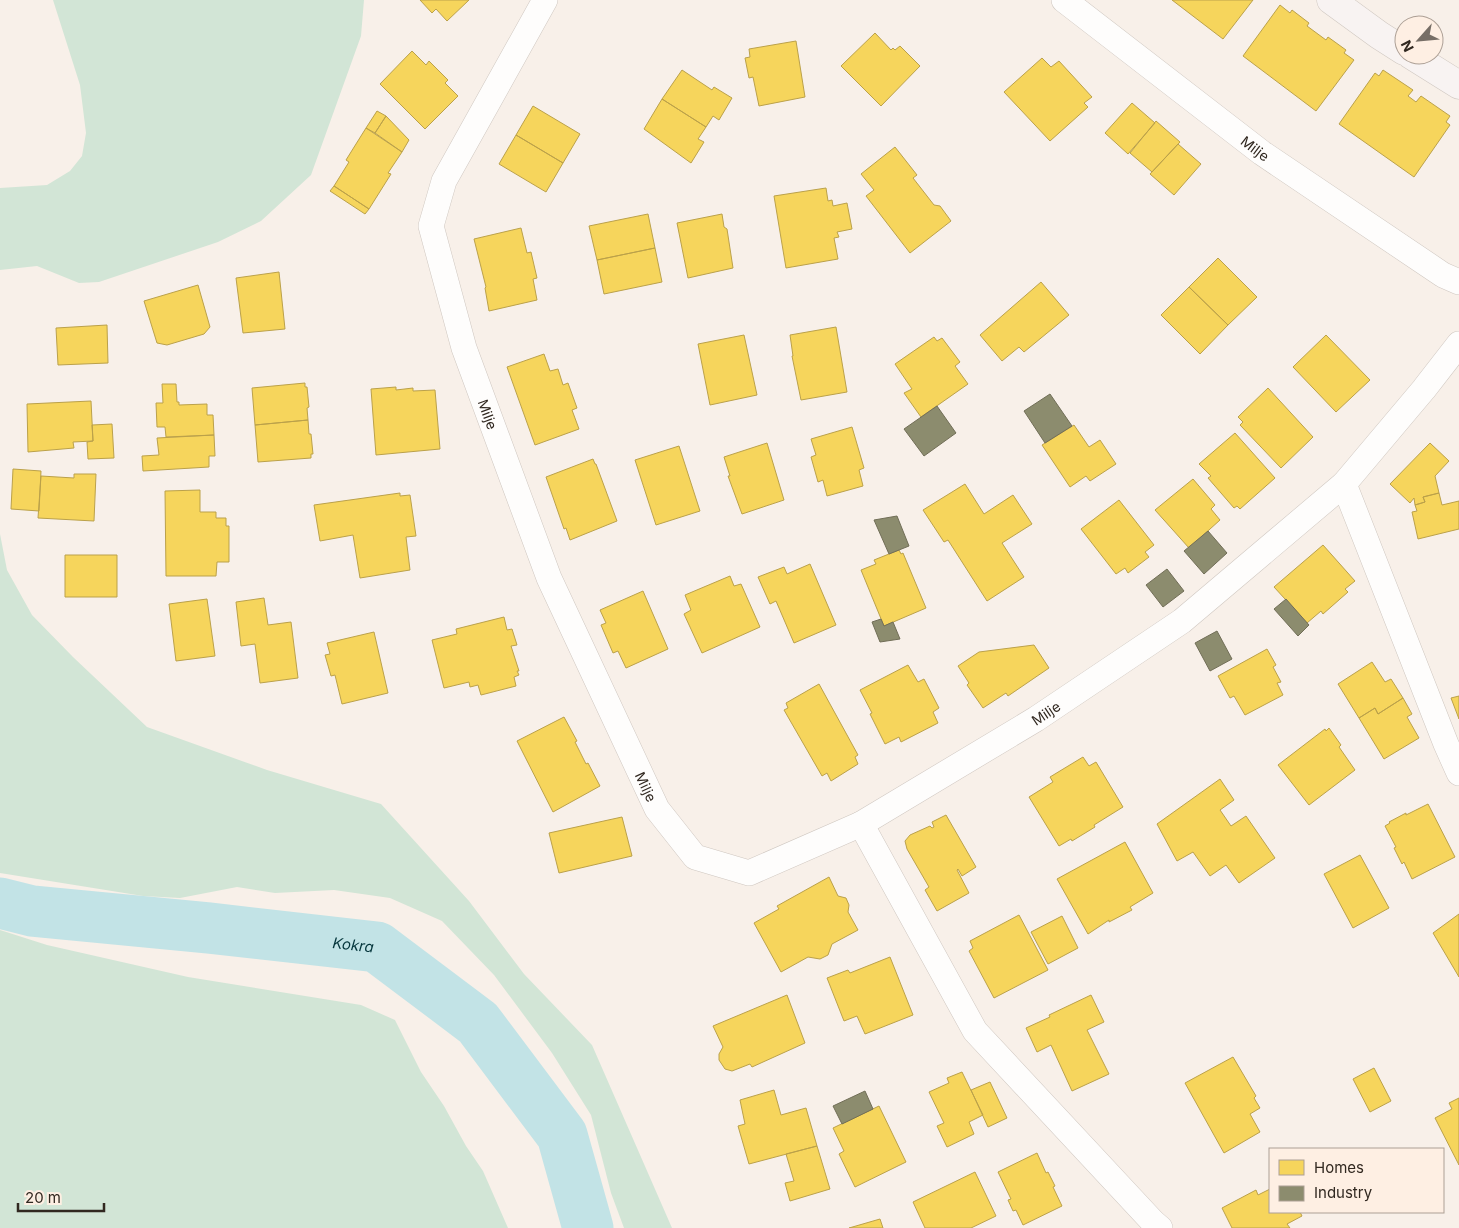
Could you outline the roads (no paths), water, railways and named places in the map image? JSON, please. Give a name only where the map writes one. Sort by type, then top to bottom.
[{"type":"street","name":"Milje","points":[[545,0],[444,181],[431,226],[464,348],[549,578],[657,809],[695,857],[749,873],[861,824],[1036,719],[1182,621],[1344,484],[1424,389],[1459,344]]},
{"type":"street","name":"Milje","points":[[1064,0],[1262,153],[1443,275],[1459,282]]},
{"type":"street","points":[[1331,0],[1394,45]]},
{"type":"street","points":[[1427,65],[1459,85]]},
{"type":"street","points":[[1344,484],[1459,773]]},
{"type":"street","points":[[861,824],[975,1031],[1160,1228]]},
{"type":"waterway","name":"Kokra","points":[[0,903],[32,911],[377,947],[478,1023],[562,1135],[588,1228]]}]
